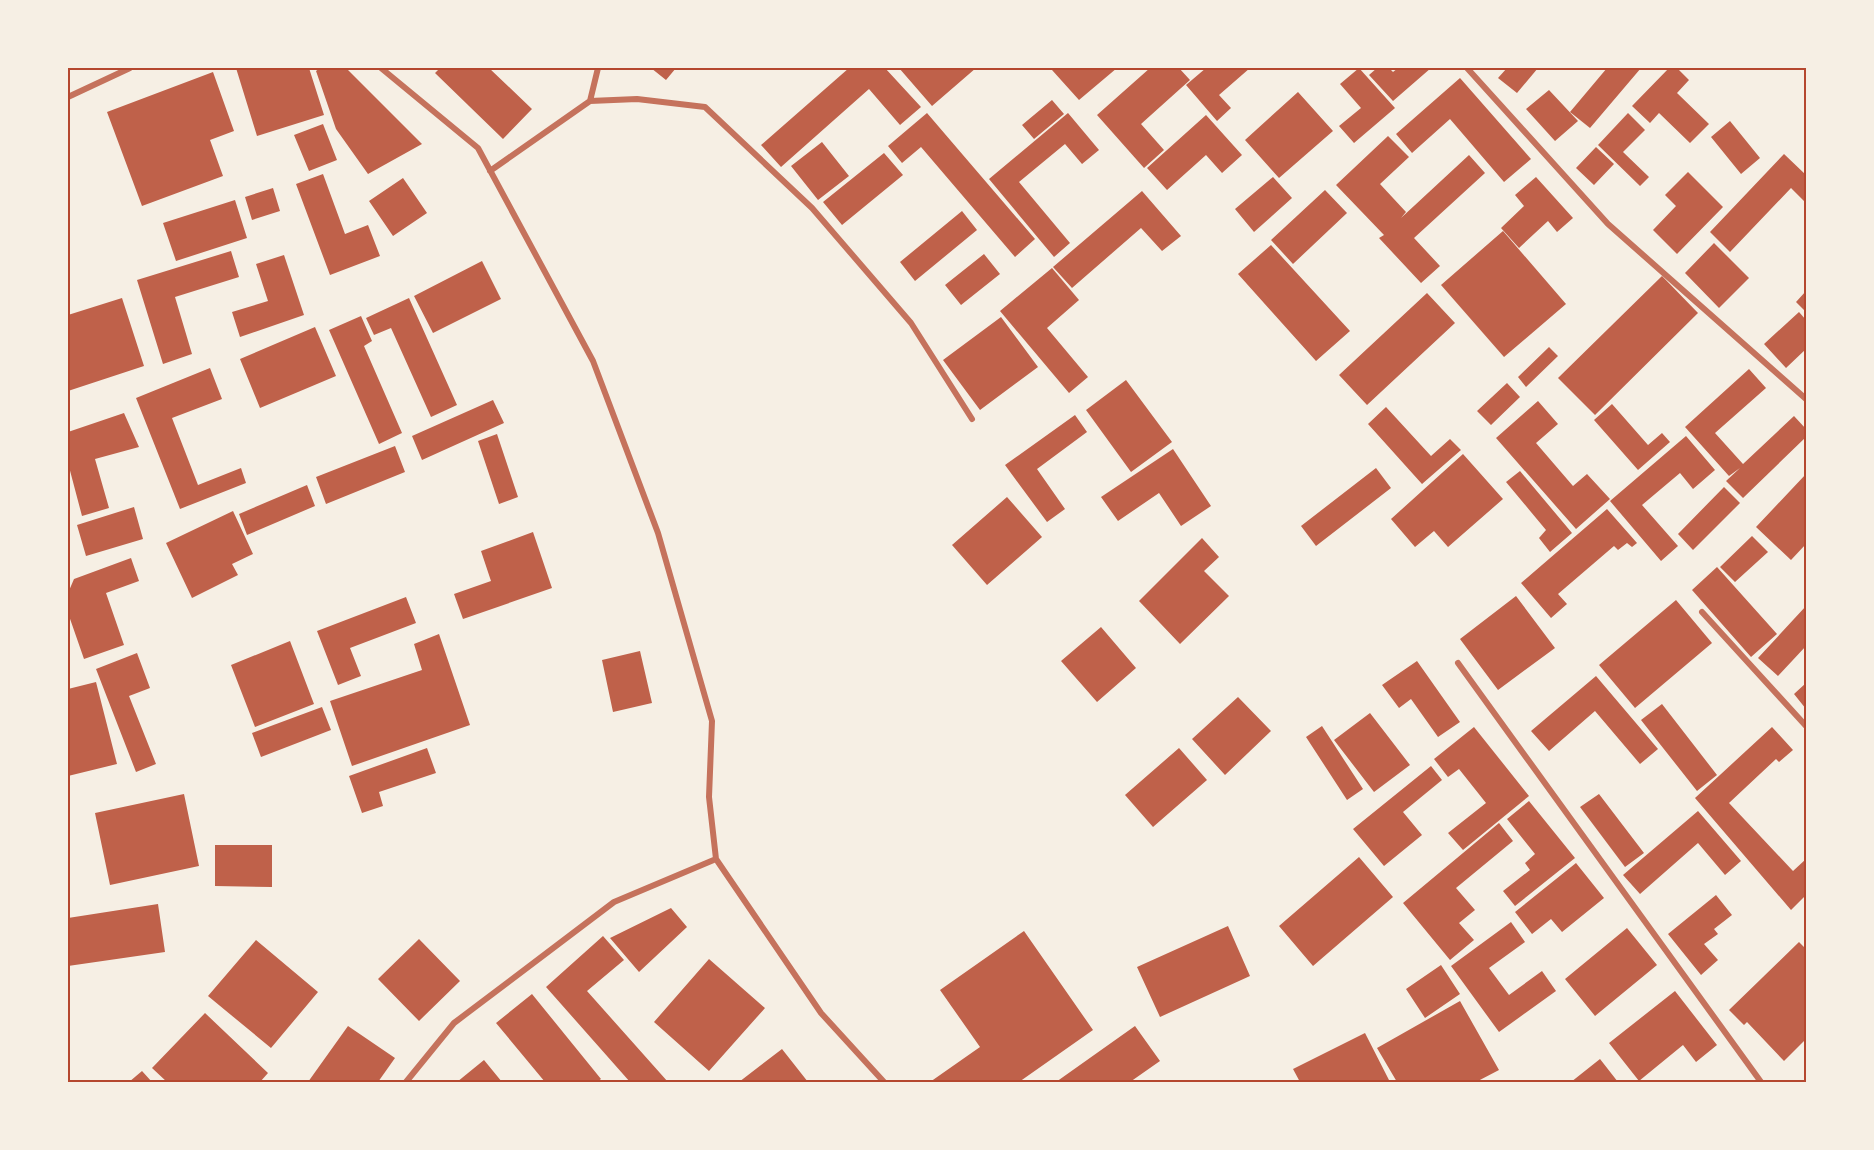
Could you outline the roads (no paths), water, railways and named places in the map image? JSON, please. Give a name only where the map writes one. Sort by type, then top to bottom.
[{"type":"street","points":[[68,97],[130,68]]},
{"type":"street","points":[[381,68],[478,148],[593,361],[658,532],[712,721],[709,797],[716,859],[821,1013],[884,1083]]},
{"type":"street","points":[[590,101],[598,68]]},
{"type":"street","points":[[1467,68],[1608,224],[1806,399]]},
{"type":"street","points":[[490,171],[590,101],[637,99],[705,106],[812,208],[911,323],[972,419]]},
{"type":"street","points":[[1702,612],[1806,726]]},
{"type":"street","points":[[1458,663],[1761,1083]]},
{"type":"street","points":[[406,1083],[454,1023],[614,902],[716,859]]}]
